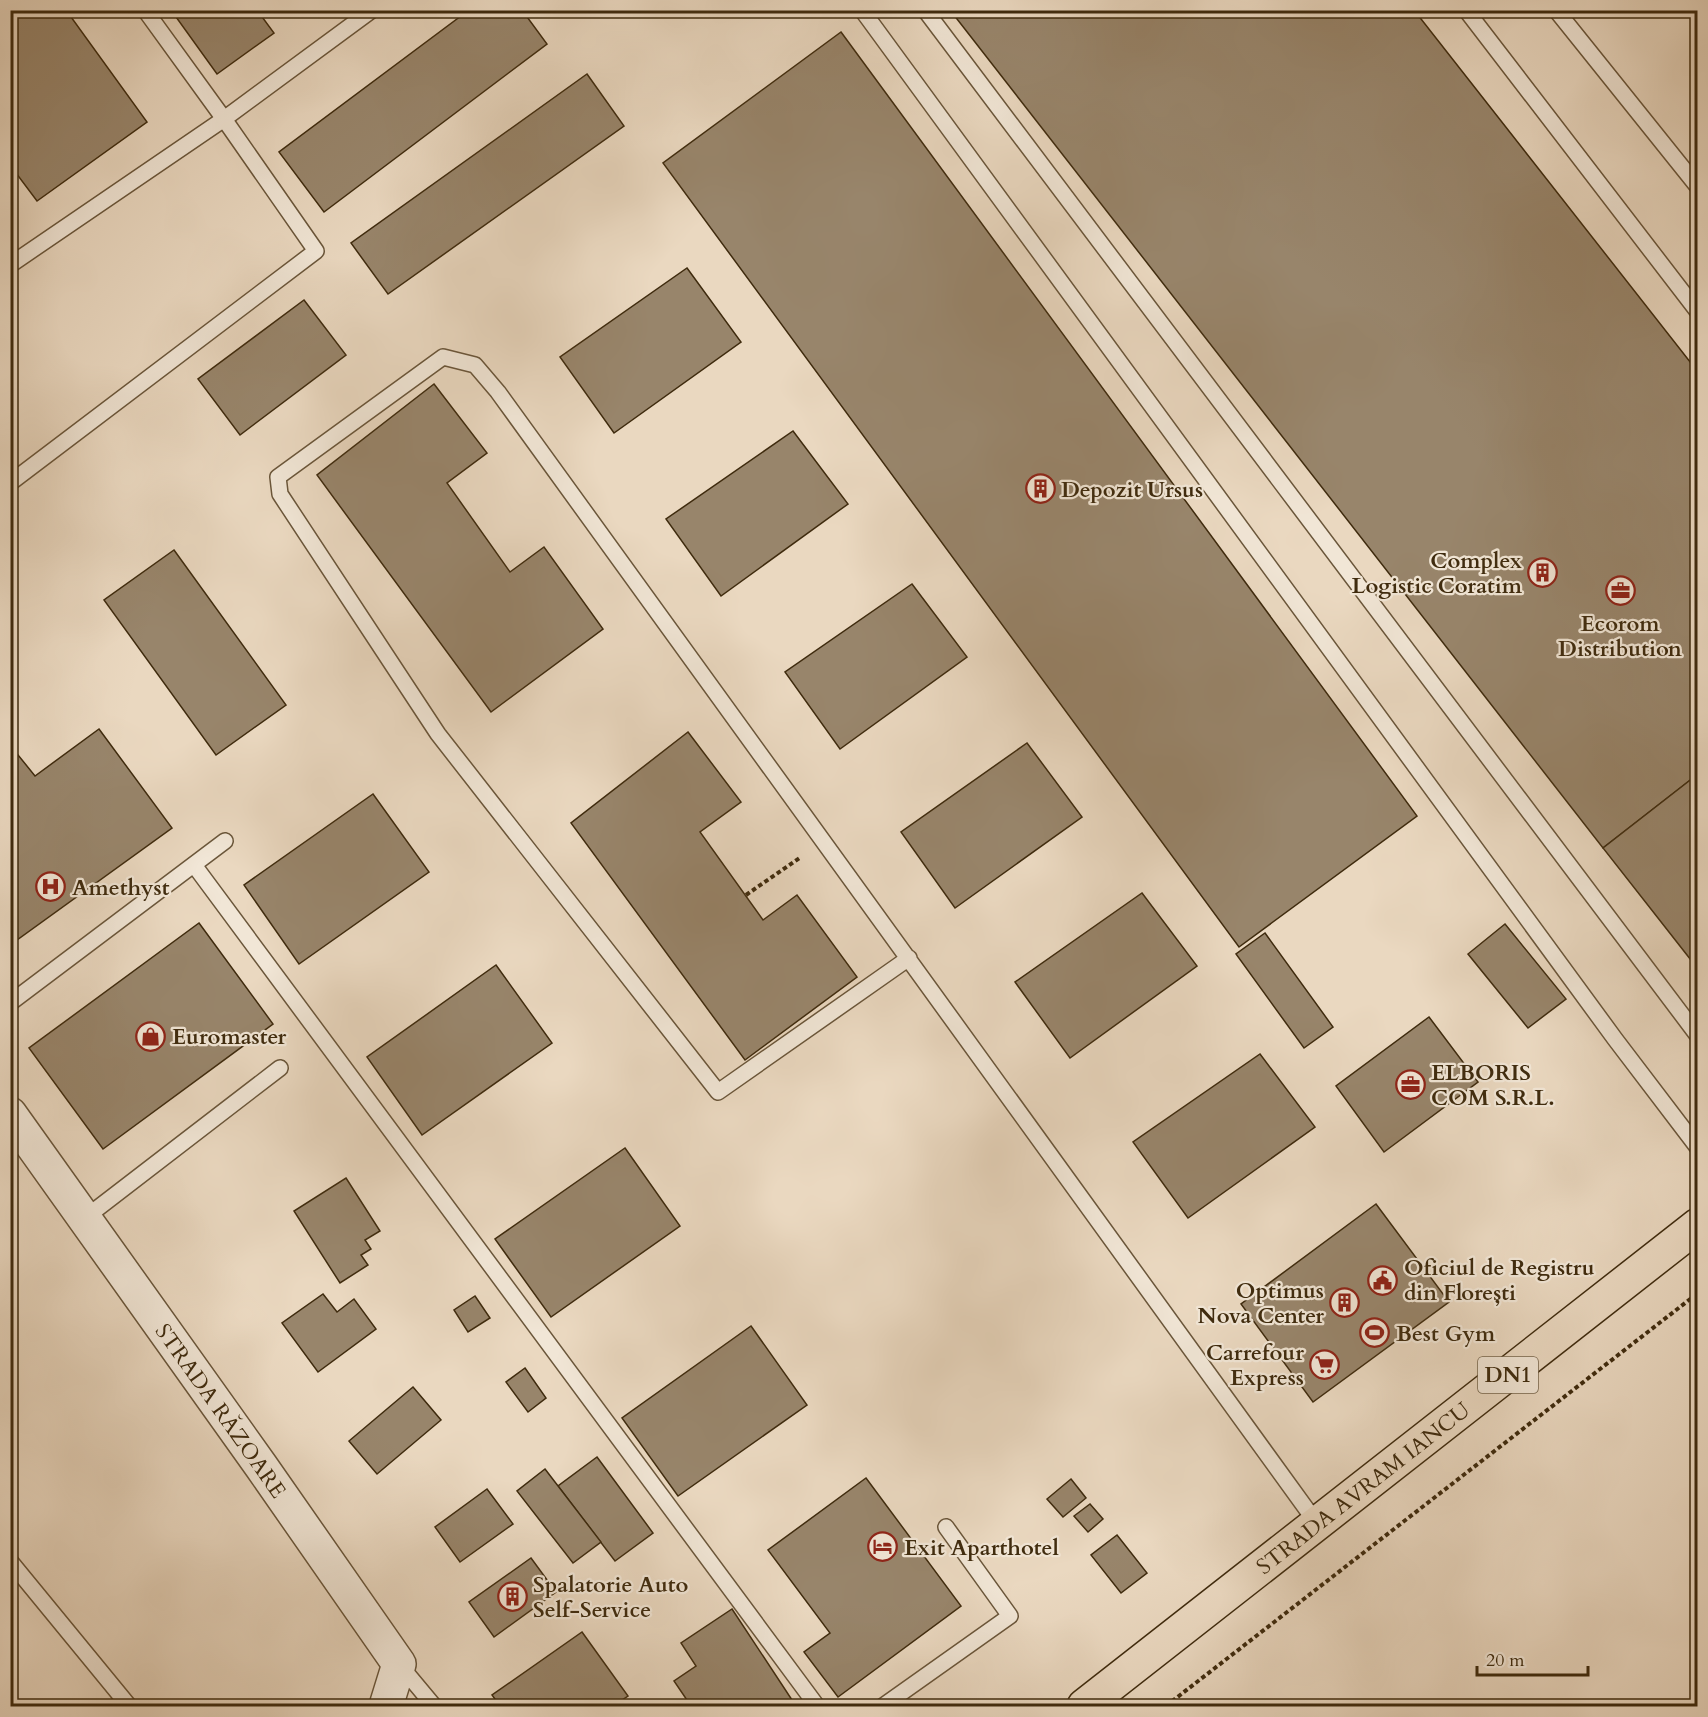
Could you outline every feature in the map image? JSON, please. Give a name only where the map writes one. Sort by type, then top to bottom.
[{"type":"main road","name":"STRADA AVRAM IANCU","points":[[1084,1707],[1698,1225]]},
{"type":"street","name":"STRADA RĂZOARE","points":[[10,1114],[399,1664]]},
{"type":"street","points":[[386,1707],[399,1664]]},
{"type":"lane","points":[[10,483],[316,251],[145,10]]},
{"type":"lane","points":[[10,265],[224,119],[372,10]]},
{"type":"lane","points":[[862,10],[1615,1039],[1698,1149]]},
{"type":"lane","points":[[925,10],[1698,1036]]},
{"type":"lane","points":[[1466,10],[1698,312]]},
{"type":"lane","points":[[1556,10],[1698,187]]},
{"type":"lane","points":[[909,958],[718,1092],[438,734],[280,494],[278,477],[443,357],[475,365],[498,392],[909,958],[1318,1525]]},
{"type":"lane","points":[[10,1004],[225,842]]},
{"type":"lane","points":[[194,865],[818,1707]]},
{"type":"lane","points":[[85,1218],[280,1068]]},
{"type":"lane","points":[[883,1707],[1010,1616],[946,1527]]},
{"type":"lane","points":[[10,1561],[129,1707]]},
{"type":"lane","name":"STRADA RĂZOARE","points":[[399,1664],[434,1707]]},
{"type":"path","points":[[746,895],[824,841]]},
{"type":"path","points":[[1166,1707],[1698,1293]]},
{"type":"building","points":[[10,10],[66,10],[147,122],[37,201],[10,165]]},
{"type":"building","points":[[171,10],[257,10],[274,33],[217,74]]},
{"type":"building","points":[[469,10],[522,10],[547,44],[324,212],[279,152]]},
{"type":"building","name":"Complex Logistic Coratim","points":[[950,10],[1414,10],[1698,372],[1698,774],[1603,848]]},
{"type":"building","name":"Depozit Ursus","points":[[841,32],[1417,816],[1239,947],[663,163]]},
{"type":"building","points":[[587,74],[624,126],[388,294],[351,243]]},
{"type":"building","points":[[687,268],[741,342],[614,433],[560,357]]},
{"type":"building","points":[[304,300],[346,355],[240,435],[198,379]]},
{"type":"building","points":[[434,384],[487,453],[447,483],[510,572],[544,547],[603,629],[491,712],[317,475]]},
{"type":"building","points":[[793,431],[848,504],[721,596],[666,519]]},
{"type":"building","points":[[174,550],[286,705],[216,755],[104,600]]},
{"type":"building","points":[[912,584],[967,657],[840,749],[785,672]]},
{"type":"building","name":"Amethyst","points":[[99,729],[172,828],[10,945],[10,745],[35,776]]},
{"type":"building","points":[[688,732],[741,802],[700,832],[763,920],[797,895],[857,977],[745,1060],[571,823]]},
{"type":"building","points":[[1027,743],[1082,817],[955,908],[901,832]]},
{"type":"building","points":[[1698,774],[1698,969],[1603,848]]},
{"type":"building","points":[[373,794],[429,872],[299,964],[244,885]]},
{"type":"building","points":[[1142,893],[1197,966],[1070,1058],[1015,982]]},
{"type":"building","name":"Euromaster","points":[[199,923],[273,1024],[103,1149],[29,1048]]},
{"type":"building","points":[[1505,924],[1566,999],[1528,1028],[1468,954]]},
{"type":"building","points":[[1265,933],[1333,1027],[1304,1048],[1236,954]]},
{"type":"building","points":[[496,965],[552,1043],[422,1135],[367,1057]]},
{"type":"building","points":[[1429,1017],[1478,1082],[1384,1152],[1336,1086]]},
{"type":"building","points":[[1260,1054],[1315,1127],[1188,1218],[1133,1142]]},
{"type":"building","points":[[625,1148],[680,1226],[551,1317],[495,1239]]},
{"type":"building","points":[[346,1178],[380,1231],[365,1240],[371,1249],[361,1255],[368,1265],[340,1283],[294,1211]]},
{"type":"building","name":"Optimus Nova Center","points":[[1376,1204],[1449,1302],[1313,1402],[1241,1304]]},
{"type":"building","points":[[323,1294],[337,1312],[354,1299],[376,1329],[318,1372],[282,1323]]},
{"type":"building","points":[[475,1296],[490,1318],[468,1332],[454,1310]]},
{"type":"building","points":[[751,1326],[807,1405],[678,1496],[622,1418]]},
{"type":"building","points":[[525,1368],[546,1398],[528,1412],[506,1382]]},
{"type":"building","points":[[413,1387],[441,1420],[377,1474],[349,1441]]},
{"type":"building","points":[[597,1457],[653,1533],[615,1561],[558,1486]]},
{"type":"building","points":[[545,1469],[601,1542],[573,1563],[517,1491]]},
{"type":"building","points":[[866,1478],[961,1606],[838,1697],[804,1652],[830,1633],[768,1550]]},
{"type":"building","points":[[1071,1479],[1086,1498],[1063,1517],[1047,1499]]},
{"type":"building","points":[[487,1489],[513,1524],[460,1562],[435,1527]]},
{"type":"building","points":[[1090,1504],[1103,1519],[1088,1532],[1074,1516]]},
{"type":"building","points":[[1117,1535],[1147,1573],[1121,1593],[1091,1555]]},
{"type":"building","name":"Spalatorie Auto Self-Service","points":[[531,1558],[556,1592],[494,1637],[469,1602]]},
{"type":"building","points":[[732,1609],[796,1706],[691,1706],[674,1681],[696,1666],[681,1643]]},
{"type":"building","points":[[582,1632],[628,1696],[613,1706],[500,1706],[492,1695]]},
{"type":"place","name":"Depozit Ursus","points":[[1040,489]]},
{"type":"place","name":"Complex Logistic Coratim","points":[[1543,573]]},
{"type":"place","name":"Ecorom Distribution","points":[[1620,591]]},
{"type":"place","name":"Amethyst","points":[[51,887]]},
{"type":"place","name":"Euromaster","points":[[151,1036]]},
{"type":"place","name":"ELBORIS COM S.R.L.","points":[[1410,1085]]},
{"type":"place","name":"Oficiul de Registru din Florești","points":[[1383,1280]]},
{"type":"place","name":"Optimus Nova Center","points":[[1345,1303]]},
{"type":"place","name":"Best Gym","points":[[1375,1333]]},
{"type":"place","name":"Carrefour Express","points":[[1325,1365]]},
{"type":"place","name":"Exit Aparthotel","points":[[883,1547]]},
{"type":"place","name":"Spalatorie Auto Self-Service","points":[[512,1597]]}]
